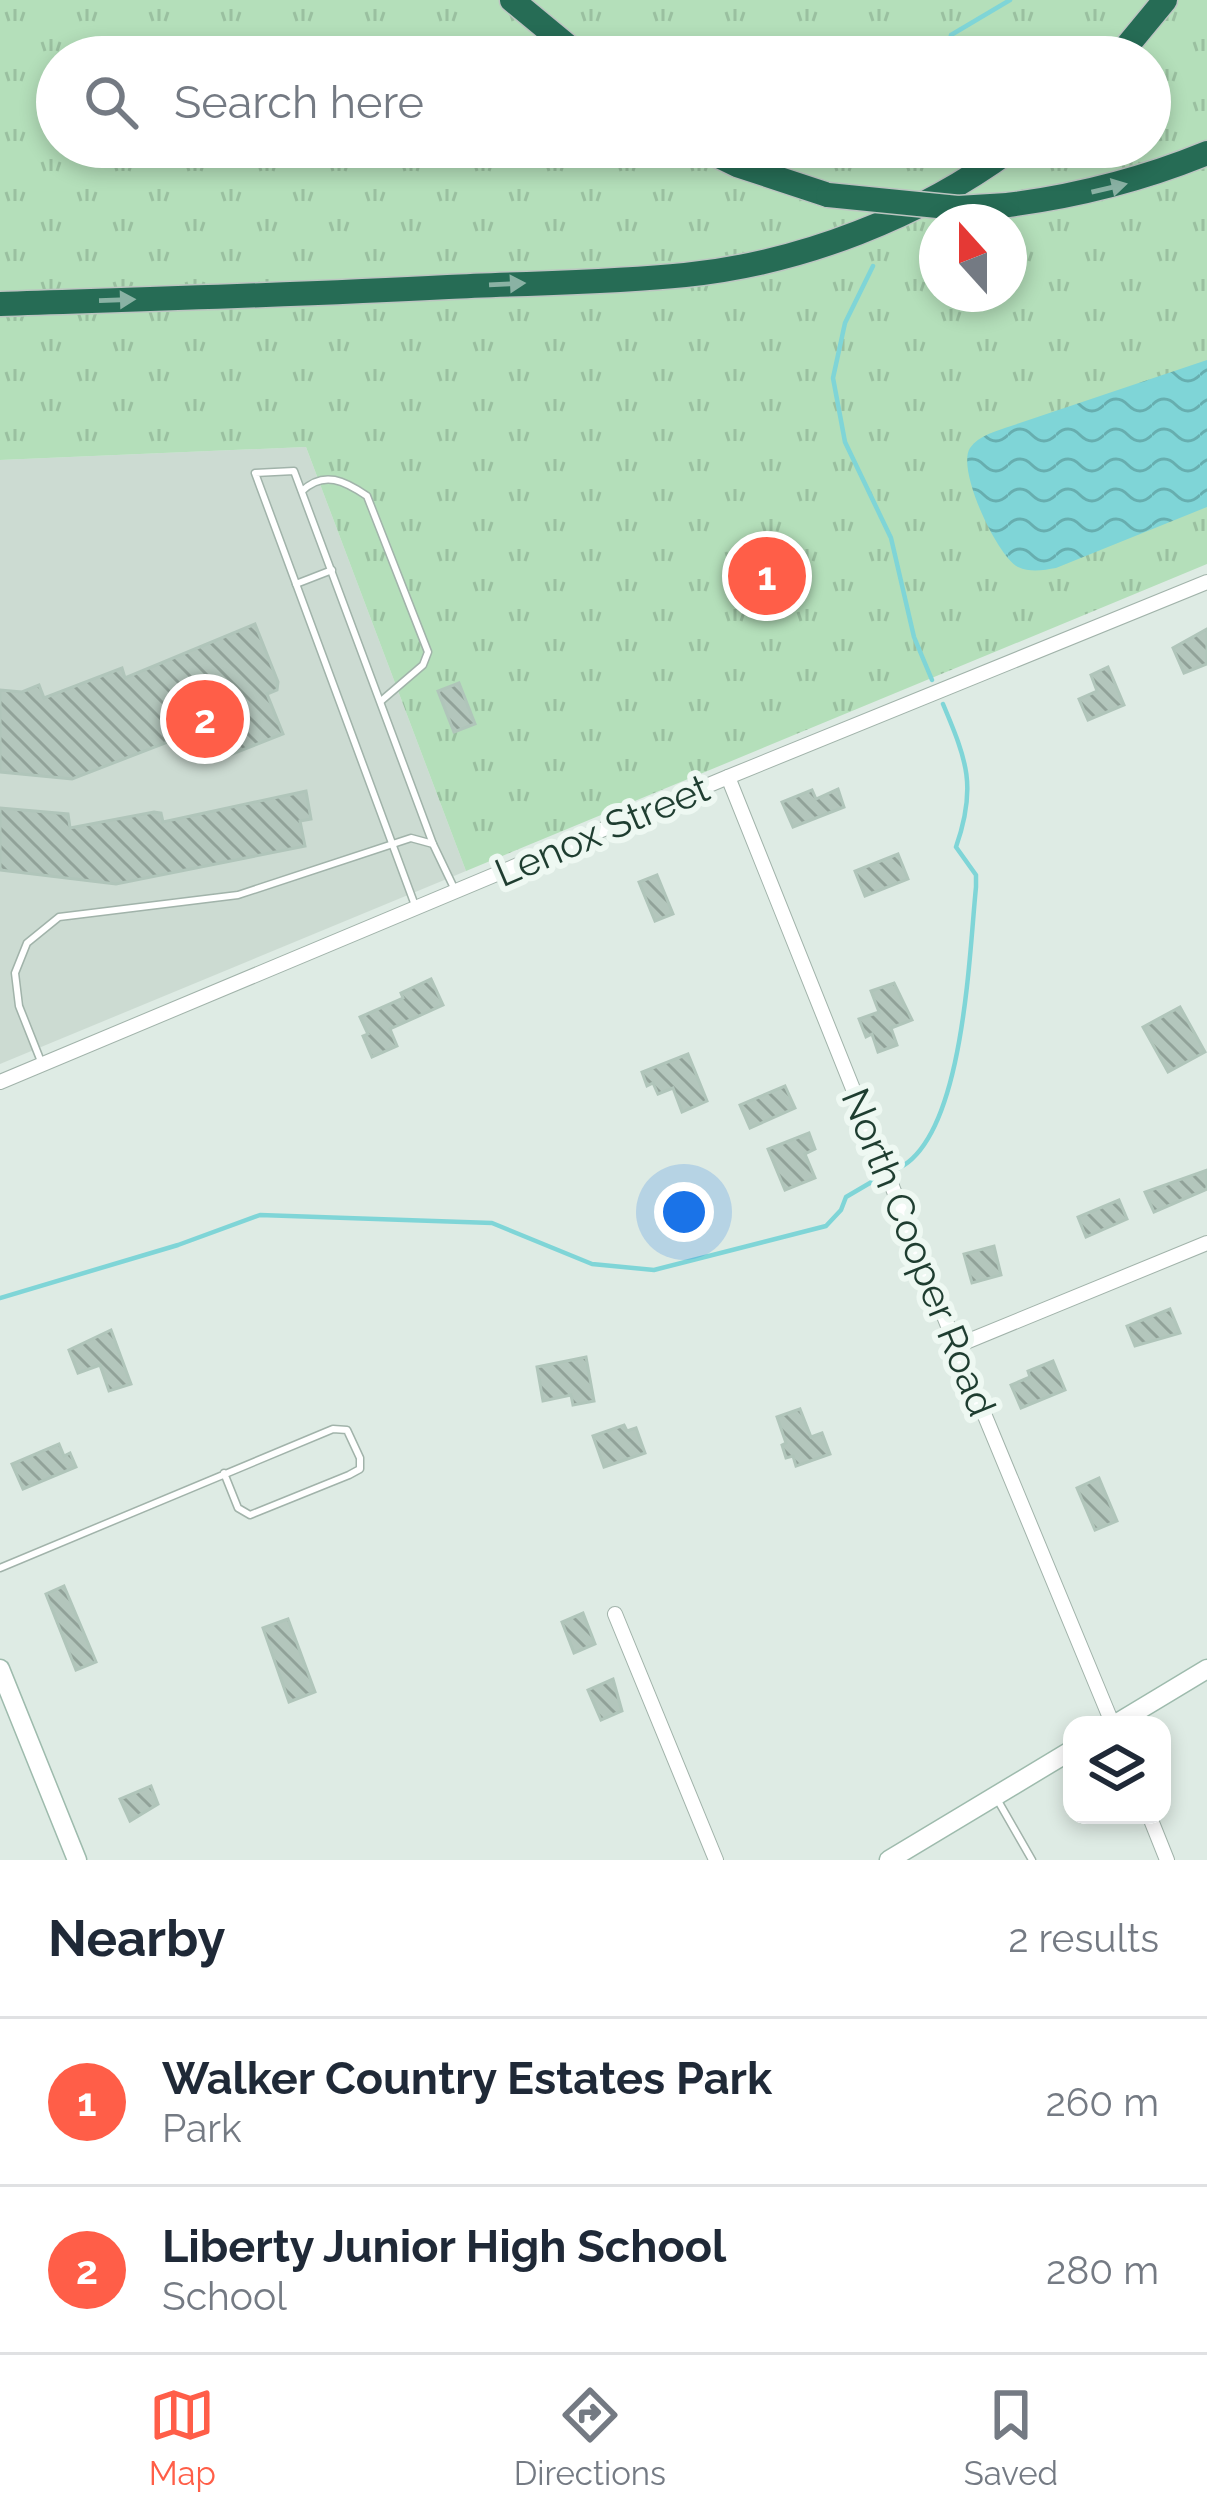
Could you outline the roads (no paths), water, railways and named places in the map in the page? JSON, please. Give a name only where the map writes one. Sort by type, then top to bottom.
[{"type":"highway","points":[[512,0],[556,36]]},
{"type":"highway","points":[[1135,36],[1165,0]]},
{"type":"highway","points":[[1171,167],[1207,153]]},
{"type":"highway","points":[[746,168],[828,196],[958,208],[1068,198],[1169,168]]},
{"type":"highway","points":[[0,304],[281,296],[688,275],[784,256],[884,223],[983,168]]},
{"type":"street","name":"Lenox Street","points":[[0,1082],[1207,582]]},
{"type":"street","name":"North Cooper Road","points":[[728,777],[1109,1716]]},
{"type":"street","points":[[956,1346],[1207,1243]]},
{"type":"street","points":[[615,1614],[716,1860]]},
{"type":"street","points":[[0,1669],[77,1860]]},
{"type":"street","points":[[1128,1716],[1207,1669]]},
{"type":"street","points":[[889,1860],[1063,1755]]},
{"type":"street","points":[[1153,1824],[1167,1860]]},
{"type":"lane","points":[[416,908],[255,473],[295,471],[434,844],[456,891]]},
{"type":"lane","points":[[302,490],[329,478],[348,483],[367,496],[428,652],[423,665],[380,701]]},
{"type":"lane","points":[[296,584],[332,570]]},
{"type":"lane","points":[[42,1064],[19,1006],[15,974],[27,943],[59,917],[238,895],[282,884],[392,842],[412,838],[434,844]]},
{"type":"lane","points":[[0,1568],[224,1473],[333,1429],[347,1430],[360,1458],[360,1468],[349,1475],[250,1515],[238,1508],[224,1473]]},
{"type":"lane","points":[[995,1796],[1032,1860]]},
{"type":"water","points":[[1207,360],[1207,507],[1056,568],[1028,570],[1009,560],[973,492],[967,459],[970,448],[994,432]]},
{"type":"waterway","points":[[951,36],[1010,0]]},
{"type":"waterway","points":[[873,266],[845,323],[833,378],[845,442],[891,538],[914,637],[932,680]]},
{"type":"waterway","points":[[899,1168],[921,1149],[950,1083],[970,955],[976,875],[956,847],[966,807],[966,774],[943,704]]},
{"type":"waterway","points":[[0,1298],[178,1245],[260,1215],[492,1223],[592,1264],[654,1270],[826,1226],[846,1197],[875,1180]]},
{"type":"place","name":"Walker Country Estates Park","points":[[767,576]]},
{"type":"place","name":"Liberty Junior High School","points":[[205,719]]}]
